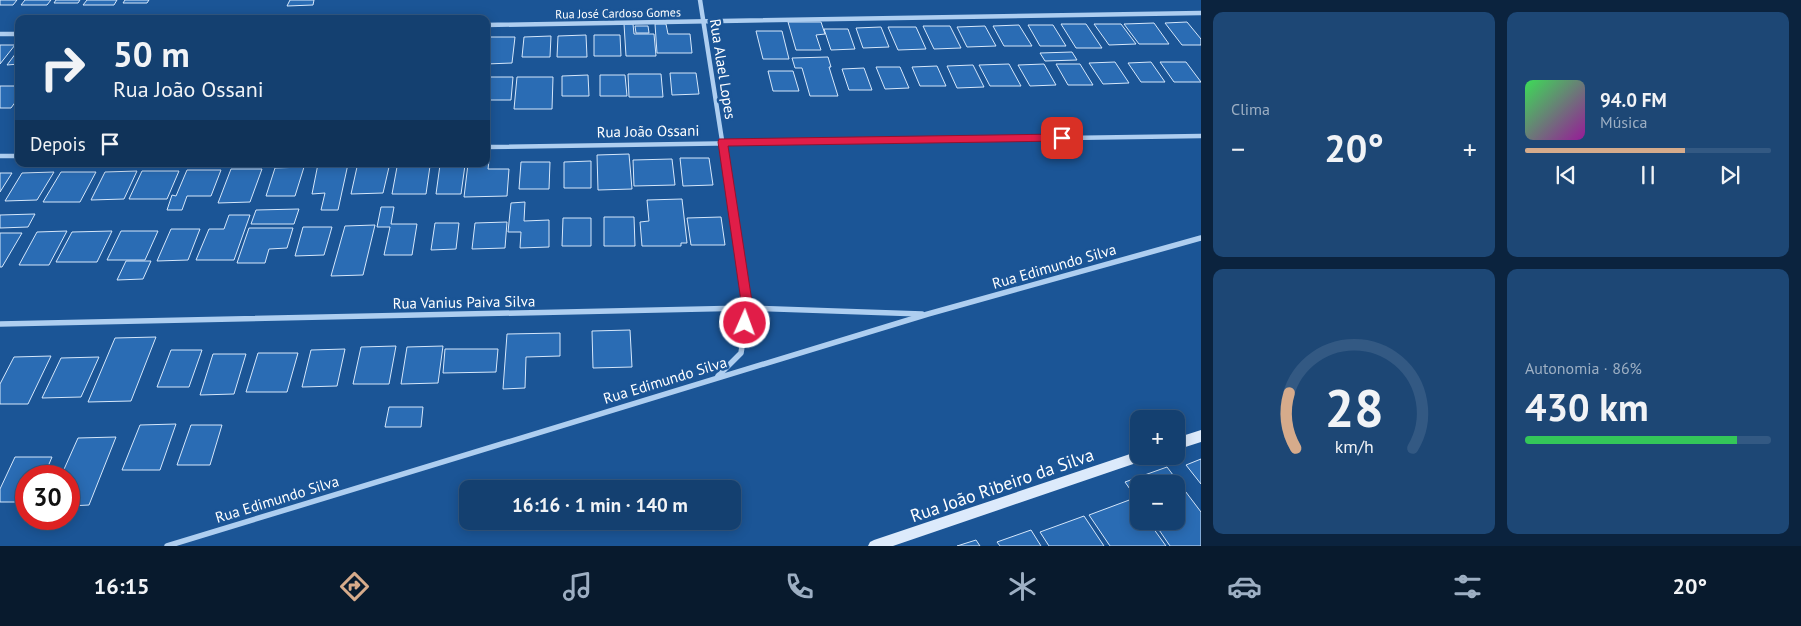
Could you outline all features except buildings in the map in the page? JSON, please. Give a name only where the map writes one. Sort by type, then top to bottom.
[{"type":"street","name":"Rua Alael Lopes","points":[[700,0],[748,308],[740,352],[718,377]]},
{"type":"street","name":"Rua José Cardoso Gomes","points":[[490,25],[1201,13]]},
{"type":"street","points":[[0,34],[15,34]]},
{"type":"street","name":"Rua João Ossani","points":[[490,147],[1201,136]]},
{"type":"street","points":[[0,156],[15,156]]},
{"type":"street","name":"Rua Edimundo Silva","points":[[167,546],[928,314],[1201,238]]},
{"type":"street","name":"Rua Vanius Paiva Silva","points":[[0,324],[748,308],[928,314]]},
{"type":"street","points":[[1185,441],[1201,436]]},
{"type":"street","name":"Rua João Ribeiro da Silva","points":[[874,546],[1130,460]]},
{"type":"route","points":[[745,323],[748,308],[723,142],[1062,138]]}]
